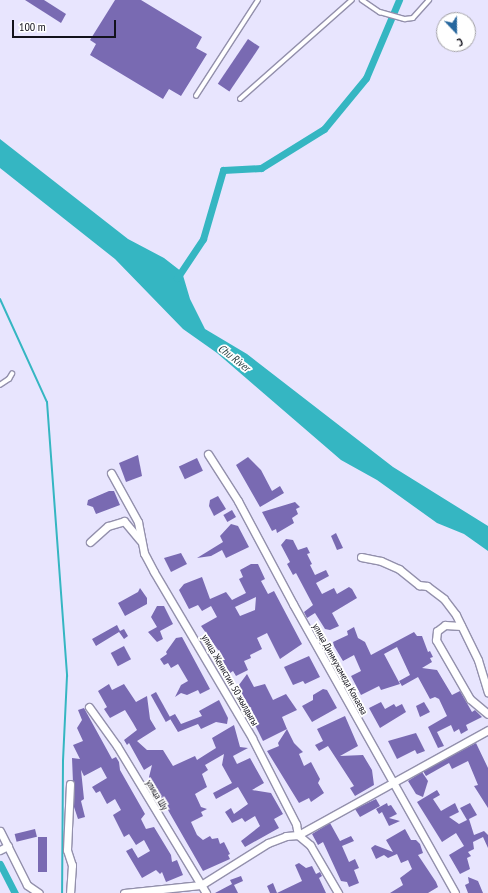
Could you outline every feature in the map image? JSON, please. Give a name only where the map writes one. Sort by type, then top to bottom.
[{"type":"street","name":"улица Динмухамеда Конаева","points":[[208,454],[238,501],[392,782],[455,893]]},
{"type":"street","name":"улица Женистин 50 жылдыгы","points":[[111,473],[138,522],[141,541],[154,572],[252,738],[296,824],[298,835],[310,845],[338,893]]},
{"type":"street","points":[[90,542],[108,526],[124,521],[141,541]]},
{"type":"street","points":[[361,557],[382,561],[400,569],[419,585],[436,592],[451,607],[478,660],[488,692]]},
{"type":"street","points":[[461,626],[445,625],[437,631],[436,640],[470,699],[488,714]]},
{"type":"street","name":"улица Шу","points":[[89,707],[116,746],[206,893]]},
{"type":"street","points":[[124,893],[201,885],[277,838],[298,835],[488,730]]},
{"type":"street","points":[[70,784],[68,850],[72,865],[70,893]]},
{"type":"street","points":[[0,831],[27,885],[38,893]]},
{"type":"street","points":[[0,850],[8,846]]},
{"type":"lane","points":[[196,96],[258,0]]},
{"type":"lane","points":[[240,99],[352,0]]},
{"type":"lane","points":[[362,0],[380,12],[405,19],[413,18],[429,0]]},
{"type":"lane","points":[[0,385],[10,379],[12,374]]},
{"type":"water","name":"Chu River","points":[[0,139],[128,239],[164,258],[182,272],[190,299],[205,329],[247,354],[393,467],[488,526],[488,551],[464,534],[437,523],[377,480],[341,460],[217,353],[183,329],[115,259],[0,168]]},
{"type":"building","points":[[25,0],[44,0],[66,14],[61,23]]},
{"type":"building","points":[[115,0],[141,0],[202,37],[196,48],[207,54],[181,96],[169,89],[163,99],[90,55],[96,44],[90,40]]},
{"type":"building","points":[[248,39],[260,47],[229,92],[218,84]]},
{"type":"building","points":[[138,455],[142,476],[126,482],[119,463]]},
{"type":"building","points":[[248,457],[261,470],[272,491],[280,486],[284,493],[260,507],[236,465]]},
{"type":"building","points":[[197,458],[203,471],[185,479],[179,466]]},
{"type":"building","points":[[109,491],[114,491],[120,505],[96,514],[93,507],[87,505],[88,500]]},
{"type":"building","points":[[218,496],[226,509],[214,516],[209,506],[210,500]]},
{"type":"building","points":[[295,502],[300,507],[296,509],[298,514],[292,518],[294,523],[277,533],[276,529],[272,531],[262,512]]},
{"type":"building","points":[[232,510],[236,517],[227,522],[223,515]]},
{"type":"building","points":[[231,524],[238,526],[249,547],[226,558],[222,550],[211,556],[197,558],[223,542],[220,536]]},
{"type":"building","points":[[336,533],[343,548],[337,550],[331,536]]},
{"type":"building","points":[[286,539],[293,540],[298,550],[307,547],[310,553],[307,554],[312,564],[310,565],[315,575],[326,570],[329,576],[316,583],[322,594],[334,588],[337,594],[349,587],[352,589],[357,598],[332,613],[339,626],[330,630],[325,629],[315,613],[307,618],[304,612],[313,605],[296,573],[293,575],[287,564],[290,562],[281,545]]},
{"type":"building","points":[[181,553],[187,564],[171,572],[164,558]]},
{"type":"building","points":[[251,564],[258,564],[265,579],[261,581],[268,594],[274,591],[302,644],[280,659],[267,633],[257,638],[262,649],[250,655],[251,658],[244,661],[248,670],[236,676],[233,671],[227,675],[217,656],[221,654],[201,626],[217,617],[211,606],[202,611],[198,605],[189,609],[179,590],[184,584],[202,577],[210,599],[226,592],[232,600],[246,593],[239,579],[243,577],[240,570]],"holes":[[[256,597],[255,610],[240,616],[235,607]]]},
{"type":"building","points":[[140,588],[147,598],[147,604],[125,616],[118,603],[138,592]]},
{"type":"building","points":[[157,606],[164,606],[173,624],[160,631],[163,639],[157,642],[148,632],[157,627],[151,617]]},
{"type":"building","points":[[117,625],[120,631],[124,629],[128,636],[124,639],[119,632],[96,646],[92,639]]},
{"type":"building","points":[[354,627],[358,638],[365,642],[371,655],[414,632],[417,636],[422,636],[428,652],[430,651],[433,657],[430,658],[432,662],[422,668],[437,670],[452,695],[460,691],[472,712],[475,710],[482,717],[466,725],[468,730],[461,734],[459,729],[454,732],[451,725],[437,732],[444,746],[438,748],[428,727],[447,716],[439,699],[435,697],[430,699],[418,677],[402,686],[399,681],[410,675],[397,647],[384,654],[400,684],[381,690],[379,686],[361,695],[351,676],[361,671],[354,655],[343,661],[333,642],[348,635],[347,631]]},
{"type":"building","points":[[182,637],[210,689],[200,694],[198,690],[187,695],[181,693],[175,697],[181,685],[188,681],[178,664],[171,668],[168,663],[164,665],[160,659],[167,654],[166,652],[176,638]]},
{"type":"building","points":[[124,646],[131,659],[118,666],[111,653]]},
{"type":"building","points":[[309,656],[320,677],[305,684],[303,681],[293,685],[284,667]]},
{"type":"building","points":[[247,674],[254,687],[265,684],[273,700],[286,694],[297,710],[282,717],[287,729],[263,741],[253,721],[251,707],[246,709],[236,689]]},
{"type":"building","points":[[109,684],[112,690],[124,684],[136,702],[147,696],[150,719],[156,729],[137,741],[147,750],[163,750],[173,766],[195,756],[197,760],[216,748],[212,738],[234,725],[240,747],[248,748],[233,756],[237,764],[250,758],[264,783],[252,790],[271,793],[283,814],[274,819],[279,828],[245,847],[241,841],[260,826],[255,816],[245,822],[242,818],[232,823],[225,812],[231,808],[234,814],[248,804],[238,787],[216,799],[213,793],[232,783],[222,765],[224,754],[205,765],[208,770],[202,774],[207,787],[195,794],[201,807],[207,809],[201,812],[203,816],[191,822],[197,835],[203,840],[210,836],[212,839],[218,838],[220,844],[224,842],[230,854],[228,855],[230,859],[203,871],[149,777],[152,765],[144,770],[129,743],[127,745],[124,740],[137,730],[133,723],[125,710],[110,718],[104,709],[107,707],[98,691]]},
{"type":"building","points":[[323,689],[327,690],[337,708],[312,722],[302,706],[313,700],[313,695]]},
{"type":"building","points":[[156,692],[171,719],[166,722],[151,695]]},
{"type":"building","points":[[219,700],[228,718],[227,724],[216,722],[201,729],[198,724],[178,732],[169,717],[175,714],[181,724],[202,716],[199,711]]},
{"type":"building","points":[[381,702],[385,709],[394,704],[396,707],[402,704],[406,712],[380,728],[369,708]]},
{"type":"building","points":[[424,702],[430,712],[420,717],[416,706]]},
{"type":"building","points":[[84,708],[112,759],[116,757],[119,762],[120,770],[145,814],[141,819],[146,829],[154,827],[171,855],[172,862],[177,860],[183,875],[166,882],[162,872],[160,874],[156,870],[142,878],[126,851],[132,848],[138,858],[150,851],[144,840],[136,845],[129,834],[124,837],[113,815],[121,810],[115,799],[107,804],[100,791],[96,793],[92,787],[107,778],[101,767],[84,776],[81,770],[84,799],[81,801],[85,817],[78,819],[74,807],[72,758],[80,759],[73,745],[83,741],[77,728],[82,720],[78,710]]},
{"type":"building","points":[[345,716],[358,746],[340,756],[363,755],[372,770],[374,785],[355,796],[350,788],[354,786],[328,746],[319,751],[315,745],[323,741],[317,729]]},
{"type":"building","points":[[287,729],[294,743],[303,752],[299,754],[304,766],[311,762],[320,779],[318,783],[324,793],[311,802],[309,798],[299,803],[267,751],[279,746],[278,743]]},
{"type":"building","points":[[416,733],[425,751],[417,754],[415,750],[397,759],[388,741]]},
{"type":"building","points":[[476,743],[488,768],[488,808],[474,786],[478,785],[468,761],[452,769],[449,763],[426,776],[423,771]]},
{"type":"building","points":[[422,772],[428,781],[423,797],[416,794],[408,781]]},
{"type":"building","points":[[437,790],[440,795],[433,799],[441,811],[455,803],[459,812],[449,817],[459,824],[467,820],[460,808],[470,803],[477,815],[469,819],[474,835],[484,831],[488,835],[488,848],[483,837],[473,842],[474,849],[468,852],[471,856],[467,858],[470,869],[460,874],[449,855],[464,846],[456,833],[442,842],[417,802]]},
{"type":"building","points":[[376,799],[380,806],[360,817],[355,809]]},
{"type":"building","points":[[387,803],[388,806],[391,805],[397,814],[389,818],[400,821],[389,826],[382,812],[379,814],[376,809]]},
{"type":"building","points":[[330,823],[340,841],[351,836],[354,841],[342,846],[349,862],[355,859],[359,868],[354,870],[359,883],[349,887],[347,882],[341,881],[323,842],[318,845],[312,834]]},
{"type":"building","points":[[35,829],[37,837],[17,842],[15,834]]},
{"type":"building","points":[[405,829],[411,840],[416,840],[420,844],[423,853],[418,855],[438,887],[428,893],[390,893],[403,885],[400,878],[412,869],[408,860],[401,863],[397,854],[388,858],[384,855],[376,859],[371,848],[375,845],[393,852],[386,840]]},
{"type":"building","points":[[38,837],[47,837],[47,872],[38,872]]},
{"type":"building","points":[[299,863],[306,868],[312,866],[316,874],[320,872],[322,876],[319,878],[326,893],[277,893],[302,881],[295,865]]},
{"type":"building","points":[[241,876],[243,881],[234,885],[238,893],[215,893],[232,884],[230,880]]},
{"type":"building","points":[[468,877],[478,881],[483,893],[468,893],[465,885],[469,883]]},
{"type":"building","points":[[273,883],[277,893],[270,893],[267,886]]},
{"type":"waterway","points":[[177,278],[203,239],[223,170],[261,168],[324,129],[366,78],[399,0]]},
{"type":"waterway","points":[[0,299],[47,402],[67,676],[63,761],[62,893]]},
{"type":"waterway","points":[[0,864],[15,893]]}]
